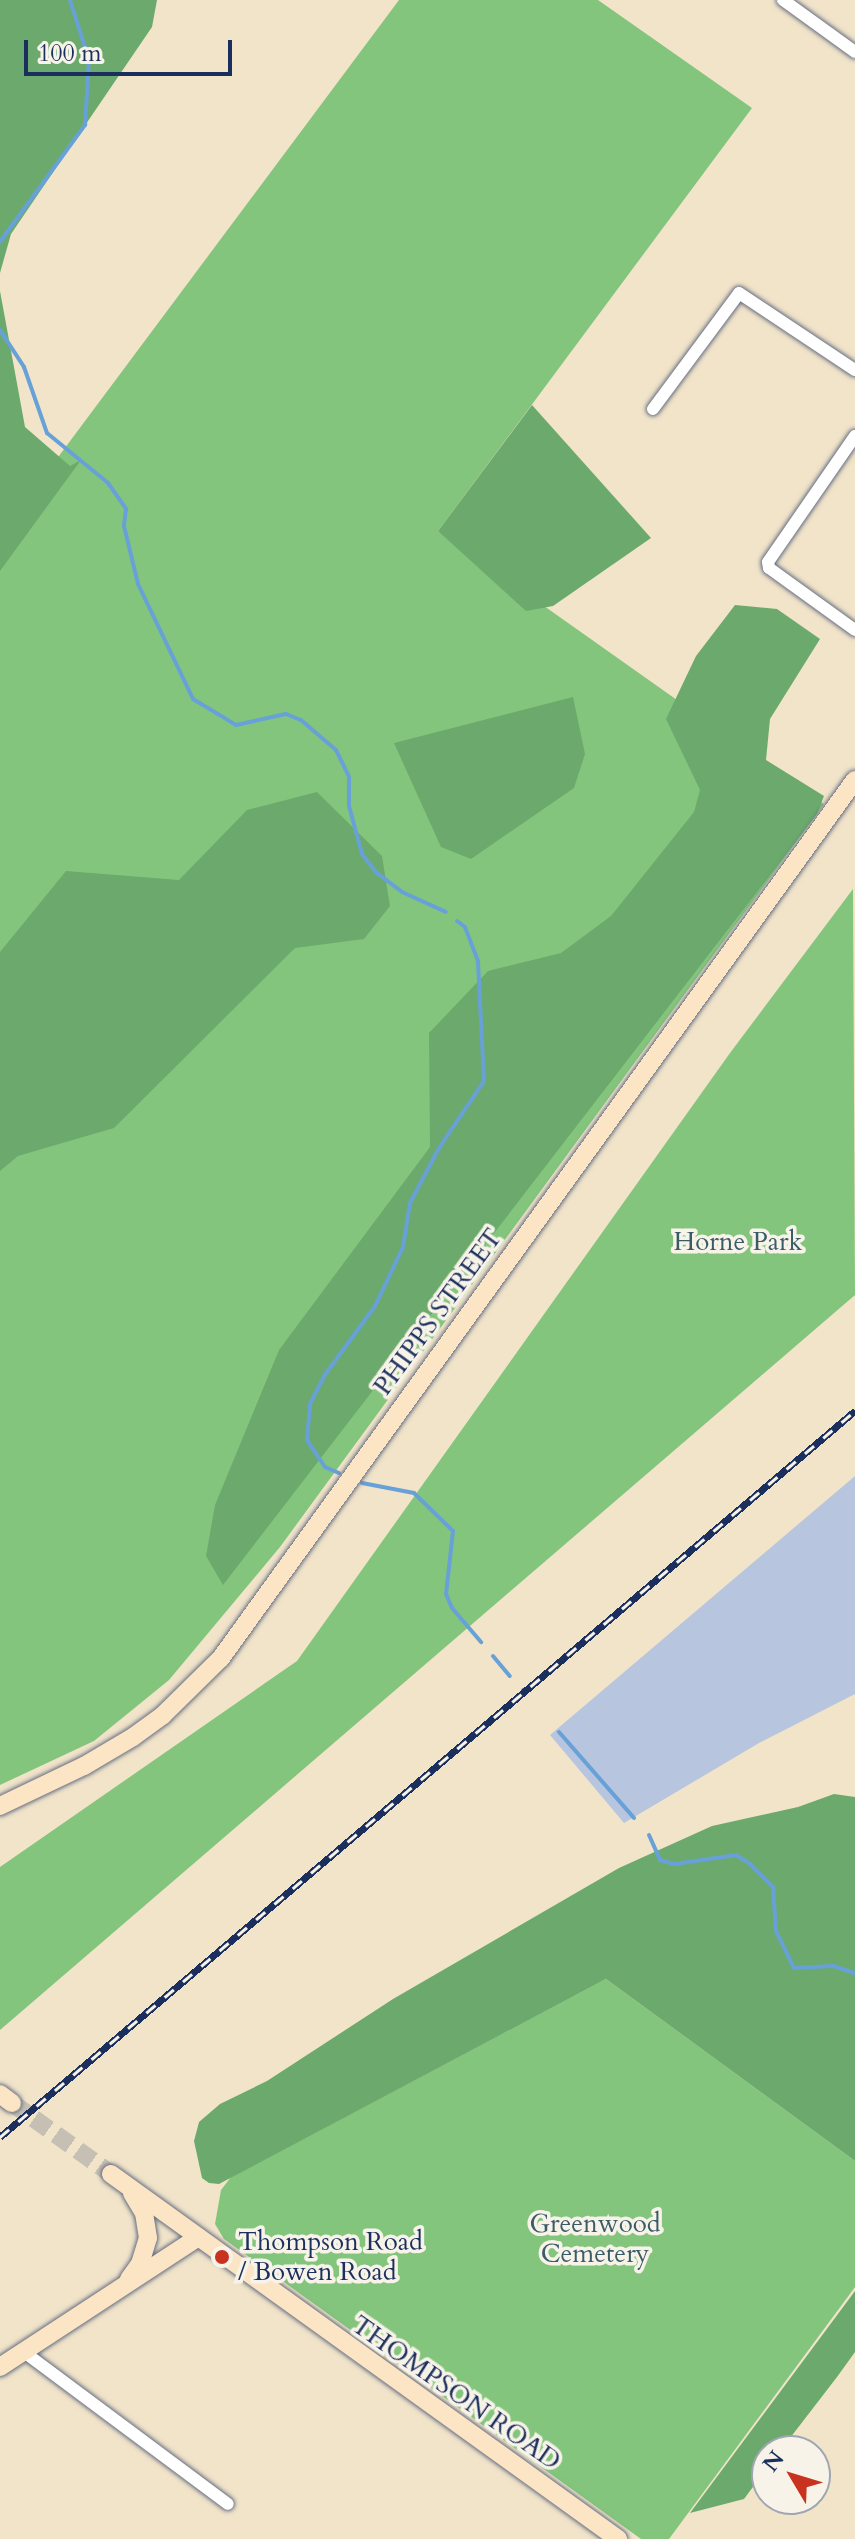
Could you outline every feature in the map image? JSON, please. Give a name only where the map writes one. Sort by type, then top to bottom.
[{"type":"main road","name":"PHIPPS STREET","points":[[0,1806],[84,1766],[133,1737],[163,1715],[221,1658],[855,780]]},
{"type":"main road","name":"THOMPSON ROAD","points":[[106,2299],[131,2277],[140,2264],[148,2238],[139,2202],[114,2176],[618,2539]]},
{"type":"main road","points":[[0,2367],[197,2238]]},
{"type":"street","points":[[783,0],[855,52]]},
{"type":"street","points":[[653,409],[739,293],[855,370]]},
{"type":"street","points":[[855,436],[772,551],[769,568],[855,630]]},
{"type":"street","points":[[24,2352],[228,2504]]},
{"type":"shaded area","points":[[855,1476],[855,1694],[759,1743],[624,1823],[550,1735]]},
{"type":"green space","points":[[0,0],[157,0],[152,27],[11,234],[0,273]]},
{"type":"green space","points":[[399,0],[598,0],[752,108],[438,531],[824,804],[280,1547],[169,1680],[94,1741],[0,1785],[0,535]]},
{"type":"green space","points":[[0,291],[25,427],[70,466],[81,460],[0,571]]},
{"type":"green space","points":[[532,405],[651,538],[553,606],[526,611],[438,531]]},
{"type":"green space","points":[[735,605],[777,609],[820,639],[770,719],[766,760],[824,796],[817,814],[223,1585],[206,1556],[215,1505],[279,1350],[430,1147],[429,1033],[488,971],[561,953],[611,916],[694,812],[700,790],[666,719],[696,656]]},
{"type":"green space","points":[[573,697],[585,754],[574,788],[471,859],[441,847],[394,743]]},
{"type":"green space","points":[[317,792],[382,856],[390,906],[364,939],[295,948],[114,1128],[18,1156],[0,1171],[0,952],[66,871],[179,880],[247,810]]},
{"type":"green space","name":"Horne Park","points":[[853,889],[855,1295],[0,2030],[0,1867],[297,1661],[730,1053]]},
{"type":"green space","points":[[834,1794],[855,1797],[855,2161],[606,1979],[219,2184],[202,2178],[194,2141],[199,2122],[220,2104],[267,2081],[393,1999],[619,1868],[712,1826],[798,1807]]},
{"type":"green space","name":"Greenwood Cemetery","points":[[606,1979],[855,2161],[855,2287],[669,2539],[641,2539],[224,2239],[215,2224],[221,2190],[231,2177]]},
{"type":"green space","points":[[855,2291],[855,2352],[837,2377],[792,2435],[751,2435],[751,2490],[744,2499],[690,2513]]},
{"type":"waterway","points":[[0,242],[85,125],[89,60],[70,0]]},
{"type":"waterway","points":[[0,330],[24,367],[47,433],[108,483],[126,509],[124,526],[138,584],[193,699],[236,725],[286,714],[301,720],[336,750],[349,777],[349,806],[362,854],[377,873],[402,892],[446,912]]},
{"type":"waterway","points":[[339,1473],[325,1467],[307,1440],[310,1404],[324,1376],[375,1306],[403,1247],[410,1203],[439,1148],[484,1081],[478,961],[465,927],[457,921]]},
{"type":"waterway","points":[[362,1483],[414,1493],[453,1531],[446,1594],[452,1608],[481,1642]]},
{"type":"waterway","points":[[493,1656],[510,1676]]},
{"type":"waterway","points":[[559,1732],[634,1818]]},
{"type":"waterway","points":[[649,1835],[660,1860],[674,1864],[736,1855],[749,1863],[773,1887],[776,1931],[794,1968],[833,1966],[855,1973]]},
{"type":"tunnel","points":[[12,2103],[111,2174]]},
{"type":"railway","points":[[0,2137],[855,1411]]},
{"type":"place","name":"Thompson Road / Bowen Road","points":[[222,2257]]}]
